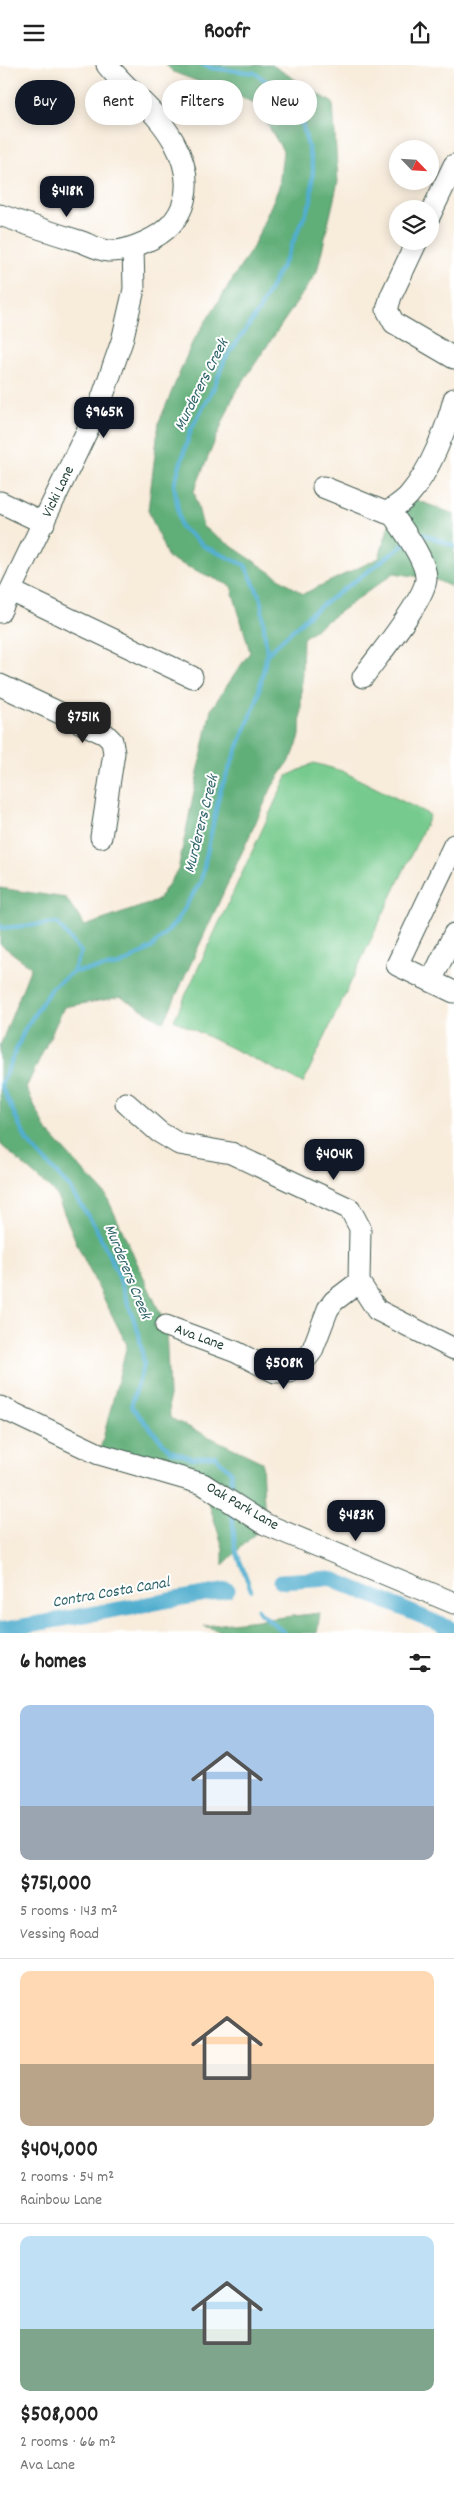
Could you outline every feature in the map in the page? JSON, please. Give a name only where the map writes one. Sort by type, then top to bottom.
[{"type":"street","points":[[0,215],[108,251],[132,247],[168,230],[179,215],[184,202],[185,169],[175,143],[159,117],[121,82],[107,65]]},
{"type":"street","points":[[437,200],[454,165]]},
{"type":"street","name":"Vicki Lane","points":[[0,612],[100,403],[122,341],[134,289],[132,247]]},
{"type":"street","points":[[413,250],[391,296],[387,311],[394,323],[454,359]]},
{"type":"street","points":[[323,487],[388,513],[408,497],[416,486],[446,429],[454,399]]},
{"type":"street","points":[[0,502],[44,523]]},
{"type":"street","points":[[363,677],[420,596],[426,579],[424,567],[390,511]]},
{"type":"street","points":[[11,591],[192,677]]},
{"type":"street","points":[[0,685],[105,734],[112,741],[114,753],[102,837]]},
{"type":"street","points":[[454,845],[397,965],[454,992]]},
{"type":"street","points":[[431,981],[454,934]]},
{"type":"street","points":[[126,1103],[158,1132],[179,1144],[231,1153],[350,1209],[360,1228],[359,1282],[377,1310],[454,1349]]},
{"type":"street","name":"Ava Lane","points":[[166,1326],[236,1351],[275,1372],[290,1372],[302,1364],[312,1351],[328,1309],[334,1301],[359,1282]]},
{"type":"street","name":"Oak Park Lane","points":[[0,1407],[99,1454],[203,1484],[265,1524],[454,1603]]},
{"type":"green space","points":[[166,65],[272,65],[296,80],[253,80],[253,102],[243,98],[243,80],[194,80],[173,72]]},
{"type":"green space","points":[[317,93],[333,103],[338,182],[317,272],[234,395],[194,491],[203,527],[303,594],[379,558],[391,518],[408,497],[454,514],[454,588],[434,579],[394,573],[303,638],[300,736],[293,755],[272,787],[164,1022],[121,997],[64,1007],[26,1088],[47,1131],[106,1195],[166,1326],[170,1418],[262,1462],[265,1524],[223,1565],[223,1548],[203,1484],[99,1454],[127,1345],[80,1251],[56,1194],[0,1144],[0,1046],[31,967],[0,944],[0,888],[66,898],[85,926],[157,901],[178,870],[211,709],[250,652],[231,586],[168,558],[148,510],[159,422],[192,343],[253,247],[279,187],[283,151],[268,125],[317,125]]},
{"type":"green space","points":[[314,763],[342,771],[430,815],[303,1083],[174,1020],[287,776]]},
{"type":"green space","points":[[320,1613],[317,1633],[226,1633],[204,1626]]},
{"type":"waterway","name":"Murderers Creek","points":[[203,65],[211,68],[255,73],[287,96],[303,126],[313,168],[311,201],[286,258],[258,312],[225,359],[214,387],[191,429],[174,485],[181,527],[205,547],[245,565],[261,599],[267,654],[257,700],[220,791],[201,881],[176,922],[151,948],[120,965],[73,972],[52,987],[25,1029],[1,1085],[27,1141],[70,1188],[96,1228],[117,1272],[139,1334],[144,1364],[131,1406],[170,1451],[192,1458],[215,1456],[231,1472],[232,1495]]},
{"type":"waterway","points":[[414,535],[418,532],[454,546]]},
{"type":"waterway","points":[[267,654],[310,614],[405,544]]},
{"type":"waterway","points":[[0,925],[2,928],[57,923],[81,952],[73,972]]},
{"type":"waterway","name":"Murderers Creek","points":[[232,1510],[235,1548],[251,1590]]},
{"type":"waterway","name":"Contra Costa Canal","points":[[281,1581],[330,1578],[454,1630]]},
{"type":"waterway","name":"Contra Costa Canal","points":[[0,1630],[228,1590]]},
{"type":"waterway","name":"Murderers Creek","points":[[258,1609],[260,1613],[285,1633]]}]
